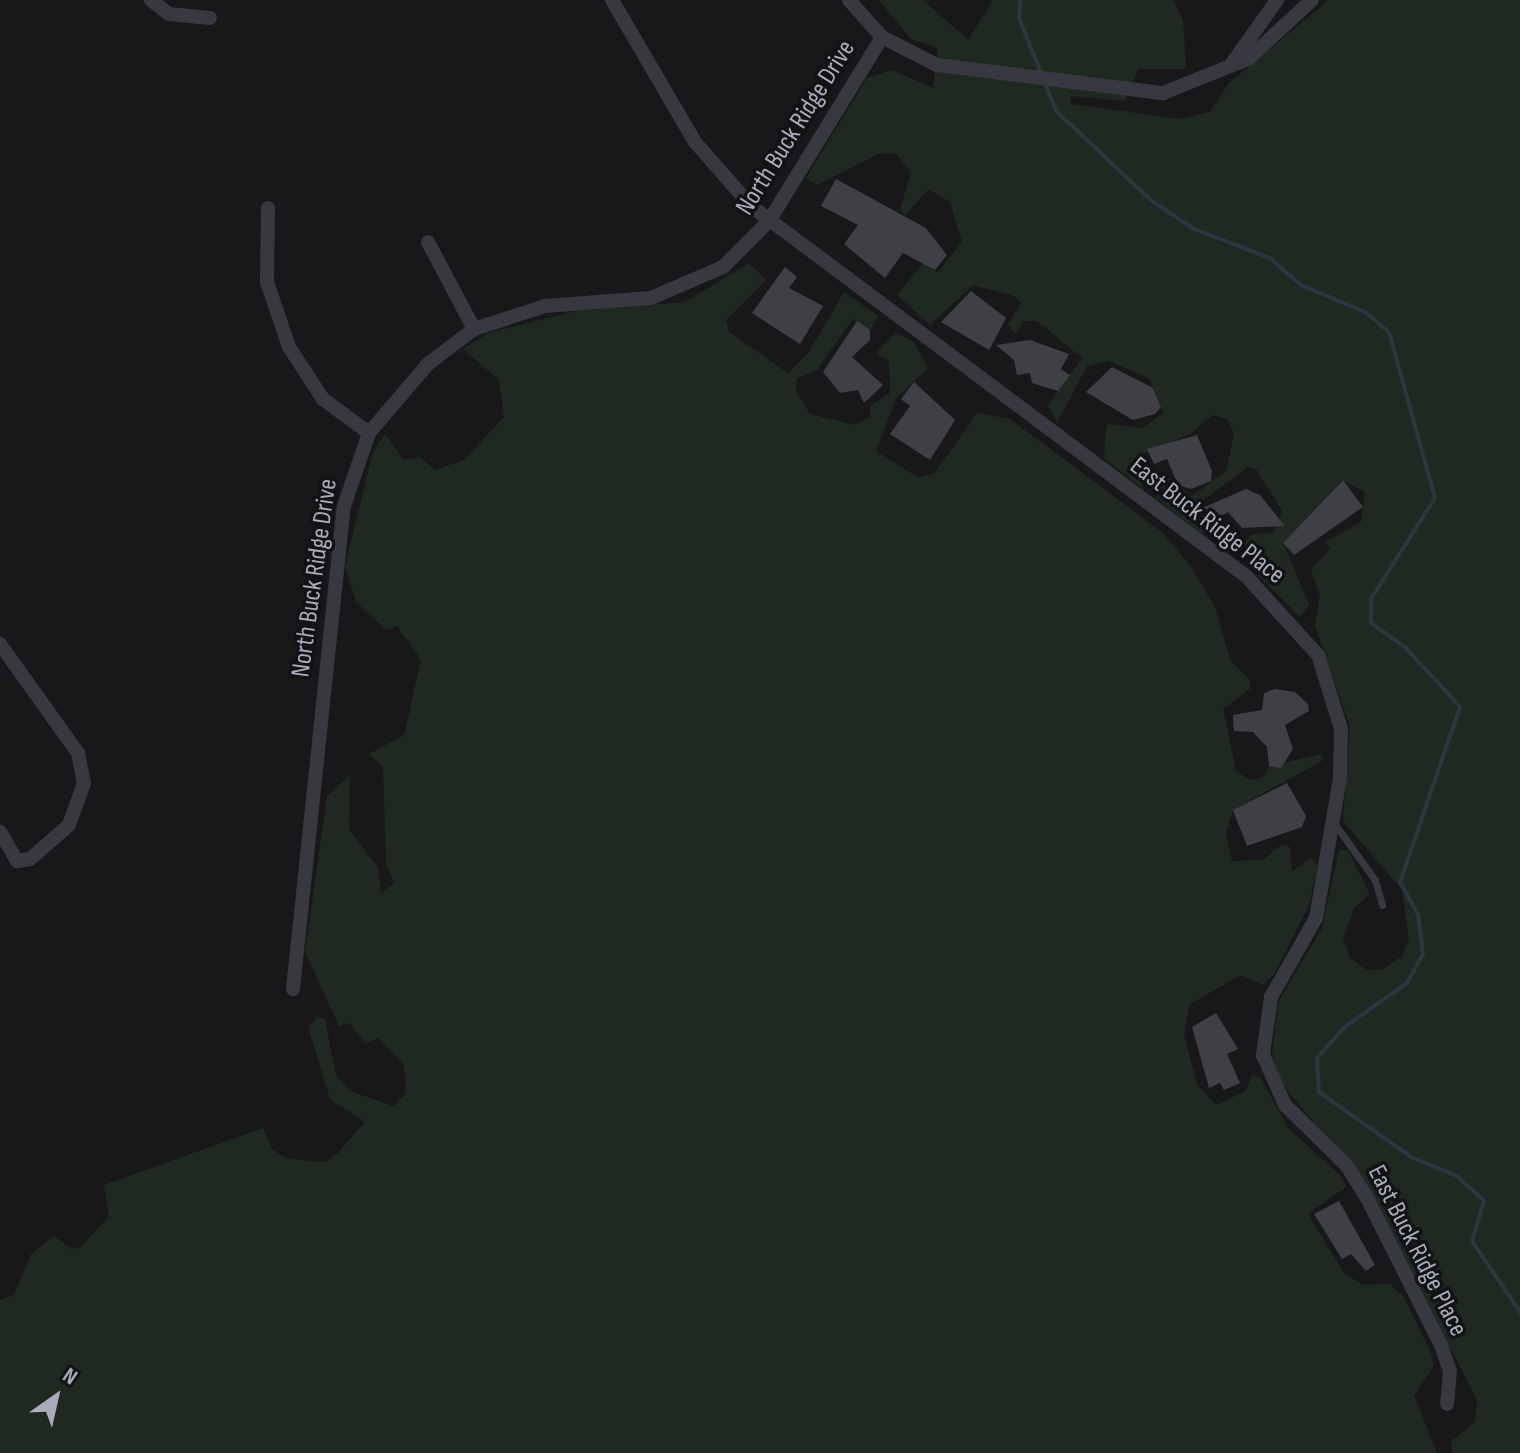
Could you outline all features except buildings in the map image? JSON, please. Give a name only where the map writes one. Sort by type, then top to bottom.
[{"type":"street","points":[[151,0],[169,14],[210,18]]},
{"type":"street","name":"East Buck Ridge Place","points":[[612,0],[695,142],[769,221],[1271,598],[1318,655],[1331,687],[1341,729],[1334,823],[1316,918],[1265,1013],[1263,1055],[1285,1105],[1347,1166],[1367,1198],[1441,1345],[1450,1371],[1447,1404]]},
{"type":"street","points":[[849,0],[882,37],[937,65],[1131,91],[1193,86],[1248,59],[1312,0]]},
{"type":"street","points":[[1230,66],[1277,0]]},
{"type":"street","name":"North Buck Ridge Drive","points":[[293,989],[344,506],[369,433],[428,364],[474,329],[545,306],[671,293],[723,267],[769,221],[882,37]]},
{"type":"street","points":[[268,208],[267,282],[289,347],[323,399],[369,433]]},
{"type":"street","points":[[428,242],[474,329]]},
{"type":"street","points":[[0,644],[78,753],[84,783],[69,825],[17,861],[0,832]]},
{"type":"lane","points":[[1334,823],[1375,880],[1382,905]]},
{"type":"shaded area","points":[[879,0],[923,0],[968,40],[993,0],[1173,0],[1183,20],[1186,69],[1138,69],[1125,101],[1070,96],[1071,104],[1180,119],[1210,112],[1229,83],[1329,0],[1520,0],[1520,1453],[1452,1453],[1451,1441],[1475,1422],[1477,1400],[1370,1190],[1283,1085],[1272,1057],[1278,1002],[1322,928],[1339,850],[1348,851],[1370,894],[1354,908],[1343,939],[1350,958],[1367,970],[1383,969],[1402,956],[1409,940],[1402,890],[1343,821],[1350,726],[1315,626],[1320,594],[1311,570],[1330,549],[1325,542],[1361,522],[1365,492],[1342,480],[1283,543],[1309,604],[1300,617],[1258,575],[1262,564],[1243,545],[1251,535],[1274,532],[1282,511],[1256,469],[1248,467],[1191,509],[1206,527],[1201,534],[1156,498],[1166,476],[1192,496],[1226,471],[1234,434],[1227,419],[1213,415],[1189,435],[1137,456],[1143,489],[1104,458],[1105,440],[1107,424],[1142,428],[1163,413],[1150,379],[1109,361],[1087,366],[1057,423],[1048,405],[1082,358],[1037,321],[1025,321],[1015,334],[1008,325],[1021,303],[1014,296],[973,285],[930,325],[897,295],[924,262],[937,273],[962,242],[950,202],[929,189],[905,215],[900,210],[911,172],[896,154],[880,153],[817,185],[806,178],[867,78],[892,70],[933,88],[938,48],[911,39]]},
{"type":"shaded area","points":[[749,263],[766,280],[726,320],[729,332],[788,373],[809,352],[844,292],[878,316],[870,330],[853,319],[817,370],[797,378],[796,392],[810,414],[855,425],[870,417],[870,406],[890,393],[889,362],[876,353],[896,333],[913,341],[928,368],[896,399],[876,451],[917,477],[935,473],[977,413],[1010,419],[1162,532],[1190,565],[1215,607],[1230,660],[1250,680],[1250,689],[1223,709],[1236,771],[1250,780],[1263,777],[1269,766],[1322,754],[1322,761],[1233,810],[1226,833],[1232,861],[1263,860],[1282,844],[1290,847],[1292,871],[1311,858],[1318,865],[1309,905],[1274,974],[1263,985],[1240,975],[1189,1005],[1184,1035],[1197,1084],[1216,1105],[1246,1091],[1252,1075],[1261,1078],[1288,1128],[1341,1176],[1346,1187],[1308,1214],[1344,1273],[1363,1285],[1390,1284],[1404,1297],[1431,1353],[1434,1366],[1414,1395],[1437,1453],[0,1453],[0,1300],[14,1295],[31,1254],[54,1236],[71,1249],[81,1247],[109,1216],[104,1185],[263,1128],[272,1149],[287,1159],[325,1162],[338,1153],[365,1122],[330,1099],[308,1027],[317,1017],[325,1019],[336,1075],[350,1091],[393,1106],[406,1093],[404,1064],[378,1038],[366,1044],[349,1023],[339,1026],[305,952],[327,796],[350,775],[349,829],[378,867],[381,893],[394,883],[386,864],[383,766],[369,754],[404,735],[421,660],[397,626],[386,630],[356,602],[345,566],[373,452],[385,434],[403,460],[420,457],[435,470],[464,460],[504,417],[499,380],[463,349],[488,333],[576,311],[685,302]]},
{"type":"waterway","points":[[1020,0],[1019,18],[1041,73]]},
{"type":"waterway","points":[[1044,81],[1056,111],[1152,201],[1194,229],[1270,258],[1301,285],[1365,312],[1389,332],[1435,498],[1371,599],[1371,623],[1406,648],[1460,707],[1400,882],[1418,914],[1423,954],[1407,983],[1346,1026],[1317,1058],[1319,1092],[1411,1157],[1457,1176],[1484,1201],[1472,1241],[1520,1312]]}]
